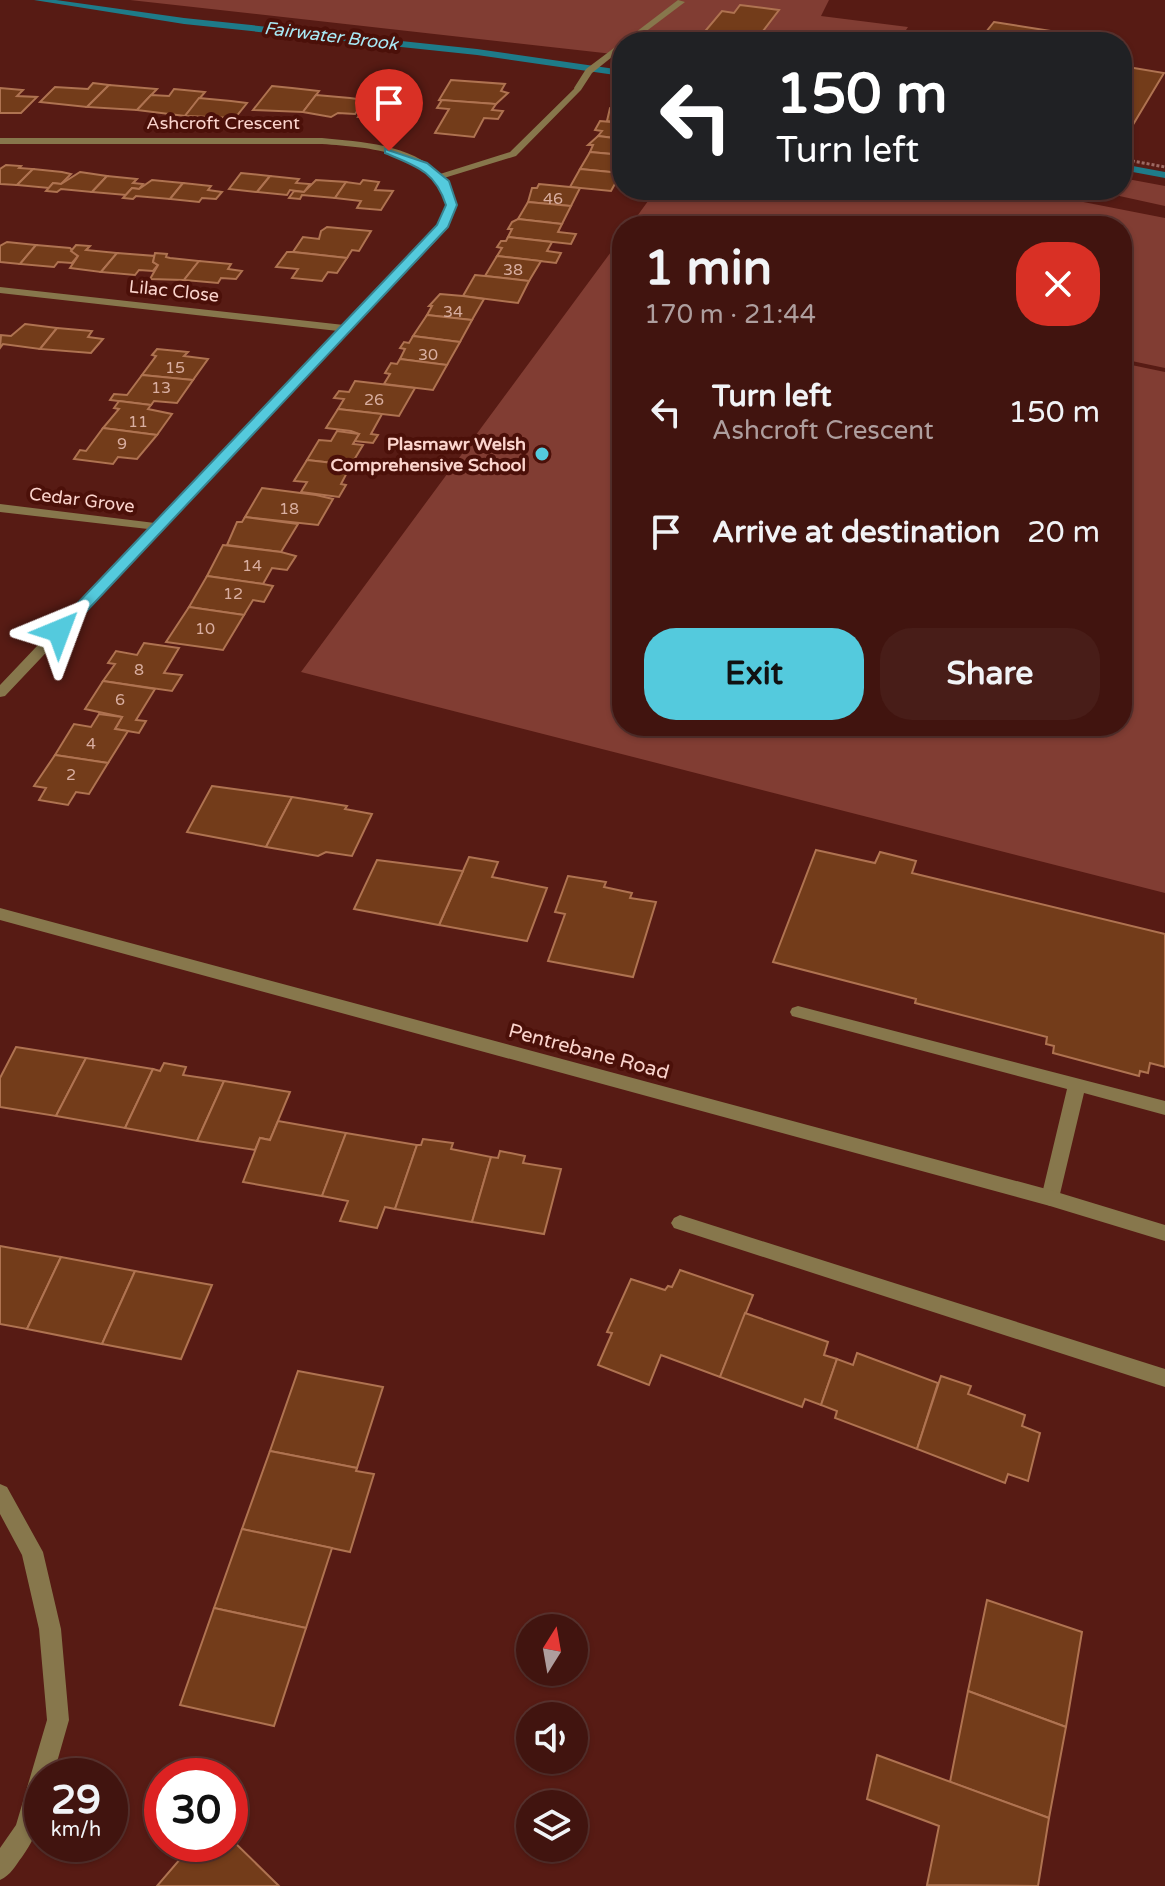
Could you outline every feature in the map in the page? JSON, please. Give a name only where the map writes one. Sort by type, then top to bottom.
[{"type":"street","points":[[640,32],[681,2]]},
{"type":"street","points":[[0,693],[443,227],[452,205],[450,194],[439,177],[513,154],[578,88],[589,71],[612,53]]},
{"type":"street","name":"Ashcroft Crescent","points":[[0,141],[334,142],[399,154],[423,165],[439,177]]},
{"type":"street","name":"Lilac Close","points":[[0,290],[344,328]]},
{"type":"street","name":"Cedar Grove","points":[[0,508],[159,527]]},
{"type":"street","name":"Pentrebane Road","points":[[0,914],[1050,1198],[1165,1233]]},
{"type":"street","points":[[798,1012],[1165,1108]]},
{"type":"street","points":[[1050,1198],[1077,1085]]},
{"type":"street","points":[[680,1223],[1165,1378]]},
{"type":"street","points":[[0,1494],[32,1552],[50,1629],[58,1720],[26,1831],[0,1868]]},
{"type":"path","points":[[1132,161],[1165,167]]},
{"type":"shaded area","points":[[130,0],[829,0],[821,16],[908,27],[905,32],[612,32],[612,54]]},
{"type":"shaded area","points":[[1132,180],[1165,186],[1165,206],[1132,199]]},
{"type":"shaded area","points":[[649,200],[1073,200],[1165,218],[1165,368],[1132,361],[1132,216],[637,216]]},
{"type":"shaded area","name":"Plasmawr Welsh Comprehensive School","points":[[612,251],[612,736],[1132,736],[1132,365],[1165,372],[1165,893],[301,672]]},
{"type":"building","points":[[740,5],[779,10],[762,32],[704,32],[722,11],[734,13]]},
{"type":"building","points":[[994,22],[1057,32],[986,32]]},
{"type":"building","points":[[1132,68],[1164,73],[1132,126]]},
{"type":"building","points":[[451,80],[505,84],[501,91],[508,93],[496,104],[439,100]]},
{"type":"building","points":[[93,83],[109,85],[87,107],[40,102],[55,87],[88,89]]},
{"type":"building","points":[[109,85],[157,89],[137,110],[87,107]]},
{"type":"building","points":[[272,86],[319,91],[303,112],[253,110]]},
{"type":"building","points":[[0,88],[23,90],[17,96],[37,97],[21,113],[0,113]]},
{"type":"building","points":[[174,89],[205,92],[185,116],[137,110],[151,95],[169,96]]},
{"type":"building","points":[[316,95],[365,100],[355,114],[338,113],[331,117],[303,112]]},
{"type":"building","points":[[373,96],[416,100],[410,108],[398,107],[389,120],[358,117]]},
{"type":"building","points":[[199,98],[247,103],[235,118],[185,116]]},
{"type":"building","points":[[442,100],[496,104],[492,110],[503,111],[498,119],[484,118],[474,137],[435,133],[449,109],[437,108]]},
{"type":"building","points":[[612,108],[612,122],[607,121]]},
{"type":"building","points":[[600,121],[612,122],[612,138],[598,136],[602,131],[595,130]]},
{"type":"building","points":[[598,136],[612,138],[612,154],[590,152],[593,145],[588,145]]},
{"type":"building","points":[[590,152],[612,154],[612,172],[580,169]]},
{"type":"building","points":[[6,165],[33,169],[17,185],[0,184],[0,169]]},
{"type":"building","points":[[33,169],[71,174],[61,184],[53,183],[49,188],[17,185]]},
{"type":"building","points":[[580,169],[612,172],[611,191],[570,187]]},
{"type":"building","points":[[80,172],[107,176],[92,192],[46,191],[53,183],[61,184]]},
{"type":"building","points":[[241,173],[270,176],[257,192],[229,189]]},
{"type":"building","points":[[107,176],[137,179],[133,183],[143,184],[139,189],[132,188],[126,195],[92,192]]},
{"type":"building","points":[[270,176],[299,179],[296,183],[310,184],[304,192],[290,190],[287,195],[257,192]]},
{"type":"building","points":[[152,180],[183,183],[170,199],[123,198],[132,188],[139,189]]},
{"type":"building","points":[[316,180],[346,182],[335,198],[302,195],[300,199],[289,198],[294,191],[304,192]]},
{"type":"building","points":[[363,180],[379,182],[375,190],[393,191],[381,210],[357,208],[361,201],[335,198],[346,182],[360,184]]},
{"type":"building","points":[[183,183],[211,186],[208,190],[222,192],[216,199],[202,198],[199,202],[170,199]]},
{"type":"building","points":[[539,184],[580,188],[571,206],[528,202],[532,188],[537,188]]},
{"type":"building","points":[[528,202],[571,206],[562,224],[518,219]]},
{"type":"building","points":[[518,219],[562,224],[558,232],[576,234],[571,244],[508,237],[512,229],[508,229]]},
{"type":"building","points":[[327,227],[371,231],[359,251],[352,250],[347,258],[293,252],[303,237],[319,239],[321,231]]},
{"type":"building","points":[[508,237],[552,242],[547,251],[561,253],[556,263],[497,256],[502,248],[497,247]]},
{"type":"building","points":[[7,242],[36,245],[20,264],[0,262],[0,246]]},
{"type":"building","points":[[36,245],[70,248],[78,256],[72,263],[58,262],[54,267],[20,264]]},
{"type":"building","points":[[76,245],[90,246],[86,250],[117,253],[101,272],[70,268],[78,256],[71,251]]},
{"type":"building","points":[[287,252],[347,258],[337,273],[328,272],[322,281],[292,278],[298,269],[276,267]]},
{"type":"building","points":[[117,253],[155,256],[153,262],[158,265],[153,271],[139,270],[135,275],[101,272]]},
{"type":"building","points":[[155,253],[199,261],[184,280],[150,279],[158,265],[153,262]]},
{"type":"building","points":[[497,256],[541,261],[529,281],[485,276]]},
{"type":"building","points":[[199,261],[231,264],[228,269],[242,271],[236,279],[221,278],[218,283],[184,280]]},
{"type":"building","points":[[475,275],[529,281],[518,303],[463,296]]},
{"type":"building","points":[[440,294],[484,299],[472,320],[427,315],[432,306],[429,306]]},
{"type":"building","points":[[427,315],[472,320],[460,342],[413,336]]},
{"type":"building","points":[[25,324],[57,328],[40,349],[3,344],[0,348],[1,335],[11,336]]},
{"type":"building","points":[[57,328],[92,331],[88,337],[103,339],[91,353],[40,349]]},
{"type":"building","points":[[413,336],[460,342],[447,365],[400,359],[405,349],[400,348],[404,342],[409,343]]},
{"type":"building","points":[[157,349],[188,352],[184,356],[208,359],[193,380],[142,375],[156,356],[152,355]]},
{"type":"building","points":[[400,359],[447,365],[433,390],[384,384],[390,374],[385,373],[391,363],[397,364]]},
{"type":"building","points":[[142,375],[193,380],[177,403],[154,401],[151,405],[110,400],[114,394],[127,395]]},
{"type":"building","points":[[355,381],[415,388],[399,416],[338,409],[344,399],[334,398],[339,391],[349,392]]},
{"type":"building","points":[[119,401],[151,405],[148,409],[172,414],[157,435],[103,428],[119,409],[114,408]]},
{"type":"building","points":[[338,409],[382,414],[371,434],[378,435],[373,443],[354,441],[359,434],[351,431],[326,428]]},
{"type":"building","points":[[103,428],[157,435],[137,459],[118,457],[113,464],[74,459],[80,450],[86,451]]},
{"type":"building","points":[[337,431],[359,434],[353,444],[363,445],[351,465],[307,460],[319,440],[331,441]]},
{"type":"building","points":[[307,460],[351,465],[341,484],[346,485],[339,497],[301,492],[307,482],[294,481]]},
{"type":"building","points":[[262,488],[333,499],[318,525],[245,517]]},
{"type":"building","points":[[245,517],[298,524],[281,552],[227,545],[237,522],[242,522]]},
{"type":"building","points":[[223,545],[296,556],[287,570],[272,568],[263,584],[207,576]]},
{"type":"building","points":[[207,576],[273,586],[264,602],[253,600],[244,615],[189,607]]},
{"type":"building","points":[[189,607],[244,615],[223,650],[166,642]]},
{"type":"building","points":[[144,643],[179,648],[164,673],[182,675],[172,691],[103,681],[115,664],[108,663],[116,651],[137,655]]},
{"type":"building","points":[[103,681],[155,689],[136,720],[146,721],[139,733],[115,729],[122,717],[85,709]]},
{"type":"building","points":[[99,714],[122,717],[115,729],[128,731],[108,763],[55,755],[74,724],[91,727]]},
{"type":"building","points":[[55,755],[108,763],[89,794],[76,792],[68,805],[39,800],[46,788],[34,786]]},
{"type":"building","points":[[212,786],[292,797],[266,847],[187,832]]},
{"type":"building","points":[[292,797],[347,806],[345,809],[372,814],[352,856],[326,852],[318,856],[266,847]]},
{"type":"building","points":[[816,850],[875,863],[880,852],[916,861],[912,873],[1165,934],[1165,1067],[1150,1063],[1148,1073],[1140,1071],[1139,1076],[1053,1053],[1054,1046],[1046,1044],[1047,1037],[773,962]]},
{"type":"building","points":[[469,857],[498,862],[492,877],[547,888],[527,941],[439,925]]},
{"type":"building","points":[[377,860],[463,871],[439,925],[354,909]]},
{"type":"building","points":[[568,876],[606,882],[604,887],[632,893],[630,898],[656,902],[633,977],[548,961],[565,914],[555,912]]},
{"type":"building","points":[[16,1047],[86,1058],[56,1116],[0,1107],[0,1078]]},
{"type":"building","points":[[86,1058],[153,1069],[125,1128],[56,1116]]},
{"type":"building","points":[[164,1063],[186,1067],[183,1075],[224,1081],[197,1141],[125,1128],[153,1069],[160,1071]]},
{"type":"building","points":[[224,1081],[290,1092],[270,1140],[260,1138],[255,1150],[197,1141]]},
{"type":"building","points":[[278,1121],[346,1133],[322,1196],[243,1182],[260,1138],[270,1140]]},
{"type":"building","points":[[346,1133],[417,1145],[395,1209],[385,1207],[377,1228],[340,1221],[348,1201],[322,1196]]},
{"type":"building","points":[[423,1139],[453,1143],[451,1149],[491,1157],[472,1222],[395,1209],[417,1145],[421,1145]]},
{"type":"building","points":[[500,1151],[525,1156],[523,1163],[561,1169],[544,1234],[472,1222],[491,1157],[498,1158]]},
{"type":"building","points":[[0,1246],[61,1257],[27,1329],[0,1324]]},
{"type":"building","points":[[61,1257],[135,1271],[102,1344],[27,1329]]},
{"type":"building","points":[[680,1270],[753,1295],[720,1377],[661,1355],[649,1385],[598,1365],[612,1333],[607,1332],[631,1279],[665,1290],[668,1286],[672,1287]]},
{"type":"building","points":[[135,1271],[212,1285],[181,1359],[102,1344]]},
{"type":"building","points":[[745,1313],[828,1342],[824,1355],[837,1359],[821,1405],[805,1399],[802,1407],[720,1377]]},
{"type":"building","points":[[857,1353],[938,1383],[917,1449],[835,1418],[837,1411],[821,1405],[837,1359],[853,1365]]},
{"type":"building","points":[[298,1371],[383,1387],[357,1468],[270,1451]]},
{"type":"building","points":[[941,1376],[971,1386],[968,1394],[1025,1415],[1022,1426],[1040,1433],[1028,1481],[1008,1474],[1005,1483],[917,1449]]},
{"type":"building","points":[[270,1451],[374,1474],[350,1552],[242,1529]]},
{"type":"building","points":[[242,1529],[332,1548],[306,1628],[214,1608]]},
{"type":"building","points":[[987,1600],[1082,1632],[1066,1727],[968,1691]]},
{"type":"building","points":[[214,1608],[306,1628],[274,1726],[180,1705]]},
{"type":"building","points":[[968,1691],[1066,1727],[1049,1818],[950,1782]]},
{"type":"building","points":[[877,1755],[1049,1818],[1038,1886],[927,1885],[939,1826],[867,1799]]},
{"type":"building","points":[[248,1856],[279,1886],[157,1886],[178,1862],[248,1862]]},
{"type":"waterway","name":"Fairwater Brook","points":[[39,0],[184,21],[477,52],[612,71]]},
{"type":"waterway","name":"Fairwater Brook","points":[[1132,169],[1165,175]]},
{"type":"place","name":"Plasmawr Welsh Comprehensive School","points":[[542,454]]},
{"type":"route","points":[[59,631],[443,227],[452,205],[445,184],[423,165],[389,151]]}]
